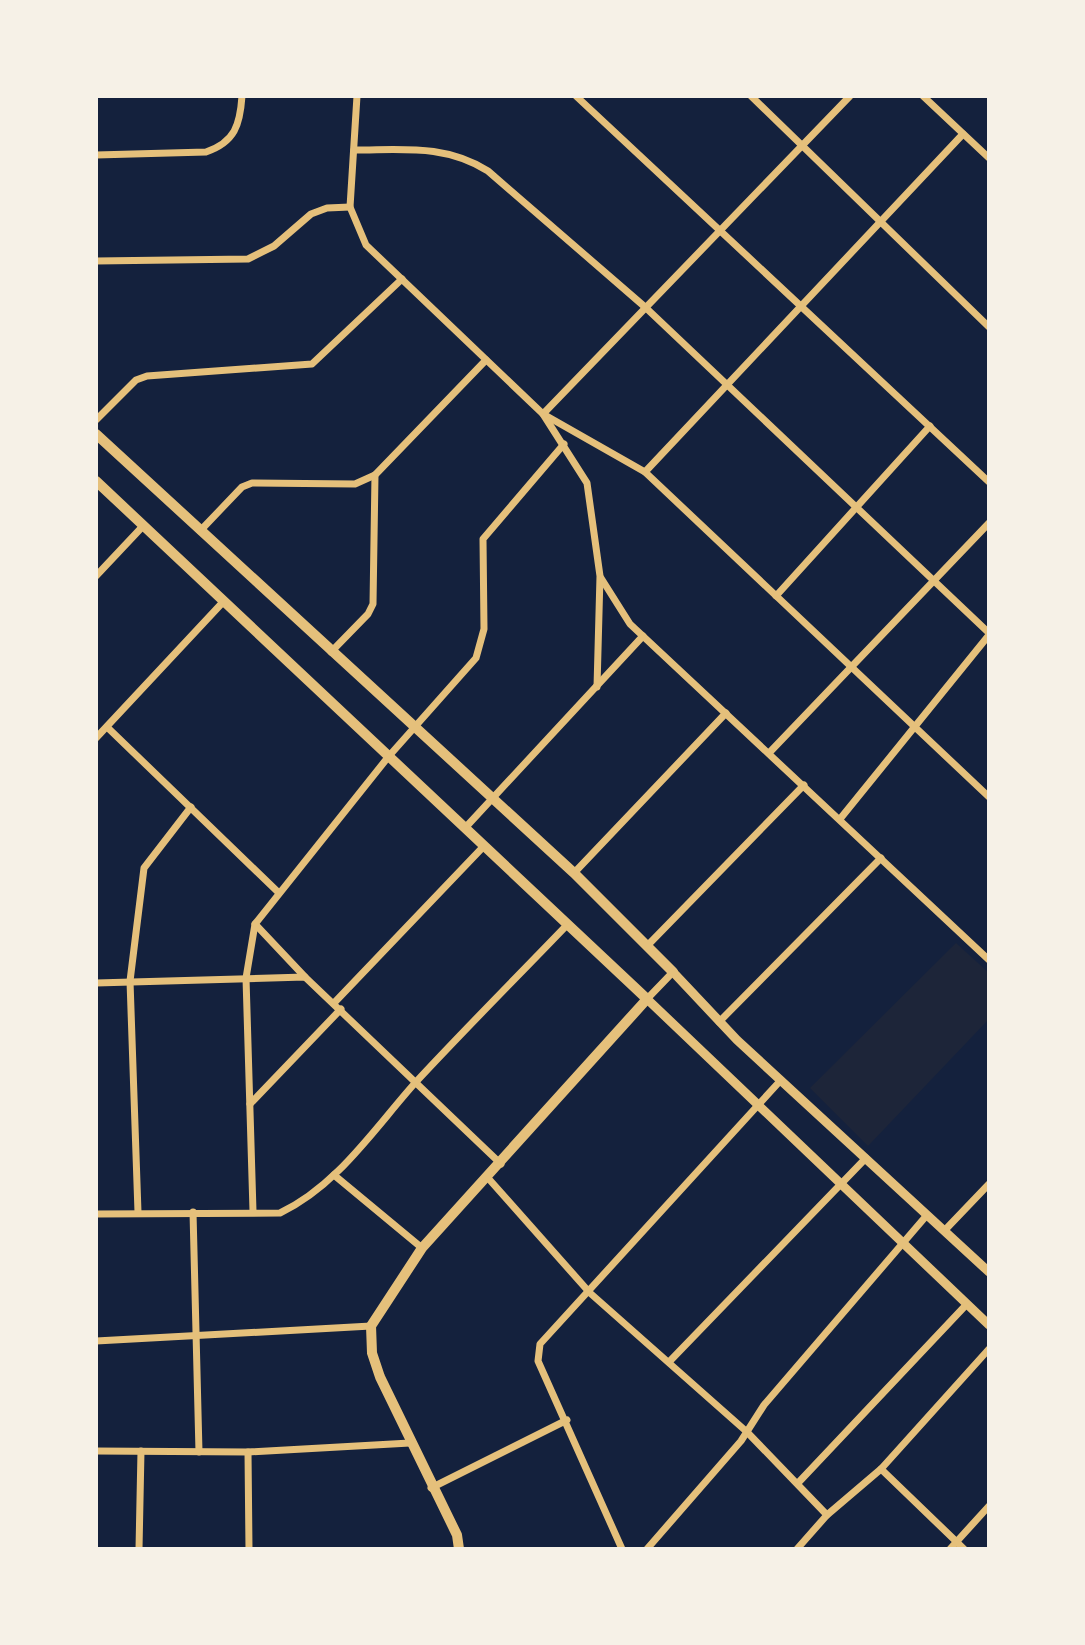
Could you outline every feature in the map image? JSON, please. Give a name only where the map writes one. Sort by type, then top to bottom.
[{"type":"main road","points":[[96,434],[574,873],[673,972]]},
{"type":"main road","points":[[96,481],[647,999],[422,1248],[371,1326],[376,1365],[431,1488],[457,1535],[459,1549]]},
{"type":"street","points":[[96,155],[206,152],[220,147],[238,126],[242,96]]},
{"type":"street","points":[[357,96],[350,207],[366,245],[543,414],[587,483],[600,576],[597,687]]},
{"type":"street","points":[[576,96],[989,482]]},
{"type":"street","points":[[751,96],[989,327]]},
{"type":"street","points":[[543,414],[850,96]]},
{"type":"street","points":[[923,96],[989,158]]},
{"type":"street","points":[[645,472],[963,134]]},
{"type":"street","points":[[354,150],[438,149],[466,157],[488,171],[645,307],[989,634],[911,726],[840,819]]},
{"type":"street","points":[[96,261],[248,259],[274,246],[311,214],[327,208],[350,207]]},
{"type":"street","points":[[96,420],[136,380],[147,376],[312,364],[402,279]]},
{"type":"street","points":[[200,531],[242,487],[252,483],[355,484],[375,475],[486,360]]},
{"type":"street","points":[[543,414],[645,472],[989,797]]},
{"type":"street","points":[[776,596],[930,426]]},
{"type":"street","points":[[253,1211],[246,978],[255,924],[389,756],[482,646],[483,539],[564,444]]},
{"type":"street","points":[[331,652],[368,614],[373,604],[375,475]]},
{"type":"street","points":[[769,753],[989,523]]},
{"type":"street","points":[[96,576],[144,525]]},
{"type":"street","points":[[600,576],[630,624],[989,960]]},
{"type":"street","points":[[96,738],[224,601]]},
{"type":"street","points":[[465,828],[643,636]]},
{"type":"street","points":[[574,873],[726,713]]},
{"type":"street","points":[[107,727],[279,893]]},
{"type":"street","points":[[648,945],[804,785]]},
{"type":"street","points":[[138,1212],[130,981],[144,868],[191,807]]},
{"type":"street","points":[[334,1003],[484,846]]},
{"type":"street","points":[[719,1022],[881,858]]},
{"type":"street","points":[[255,924],[305,977],[501,1164]]},
{"type":"street","points":[[96,1214],[280,1213],[300,1203],[334,1175],[416,1082],[567,925]]},
{"type":"street","points":[[989,1272],[719,1022],[673,972],[647,999],[989,1325]]},
{"type":"street","points":[[96,983],[305,977]]},
{"type":"street","points":[[250,1104],[341,1009]]},
{"type":"street","points":[[622,1549],[567,1420],[538,1361],[540,1344],[590,1293],[781,1080]]},
{"type":"street","points":[[669,1362],[866,1158]]},
{"type":"street","points":[[334,1175],[422,1248]]},
{"type":"street","points":[[488,1178],[590,1293],[747,1432],[827,1515]]},
{"type":"street","points":[[945,1230],[989,1184]]},
{"type":"street","points":[[193,1212],[199,1452]]},
{"type":"street","points":[[647,1549],[747,1432],[764,1405],[927,1215]]},
{"type":"street","points":[[798,1483],[966,1305]]},
{"type":"street","points":[[96,1341],[198,1338],[371,1326]]},
{"type":"street","points":[[797,1549],[827,1515],[881,1469],[989,1349]]},
{"type":"street","points":[[431,1488],[465,1468],[567,1420]]},
{"type":"street","points":[[96,1444],[96,1451],[248,1452],[410,1443]]},
{"type":"street","points":[[139,1549],[141,1451]]},
{"type":"street","points":[[248,1452],[249,1549]]},
{"type":"street","points":[[881,1469],[964,1549]]},
{"type":"street","points":[[950,1549],[989,1506]]},
{"type":"shaded area","points":[[956,943],[989,973],[989,1019],[868,1146],[810,1088]]}]
